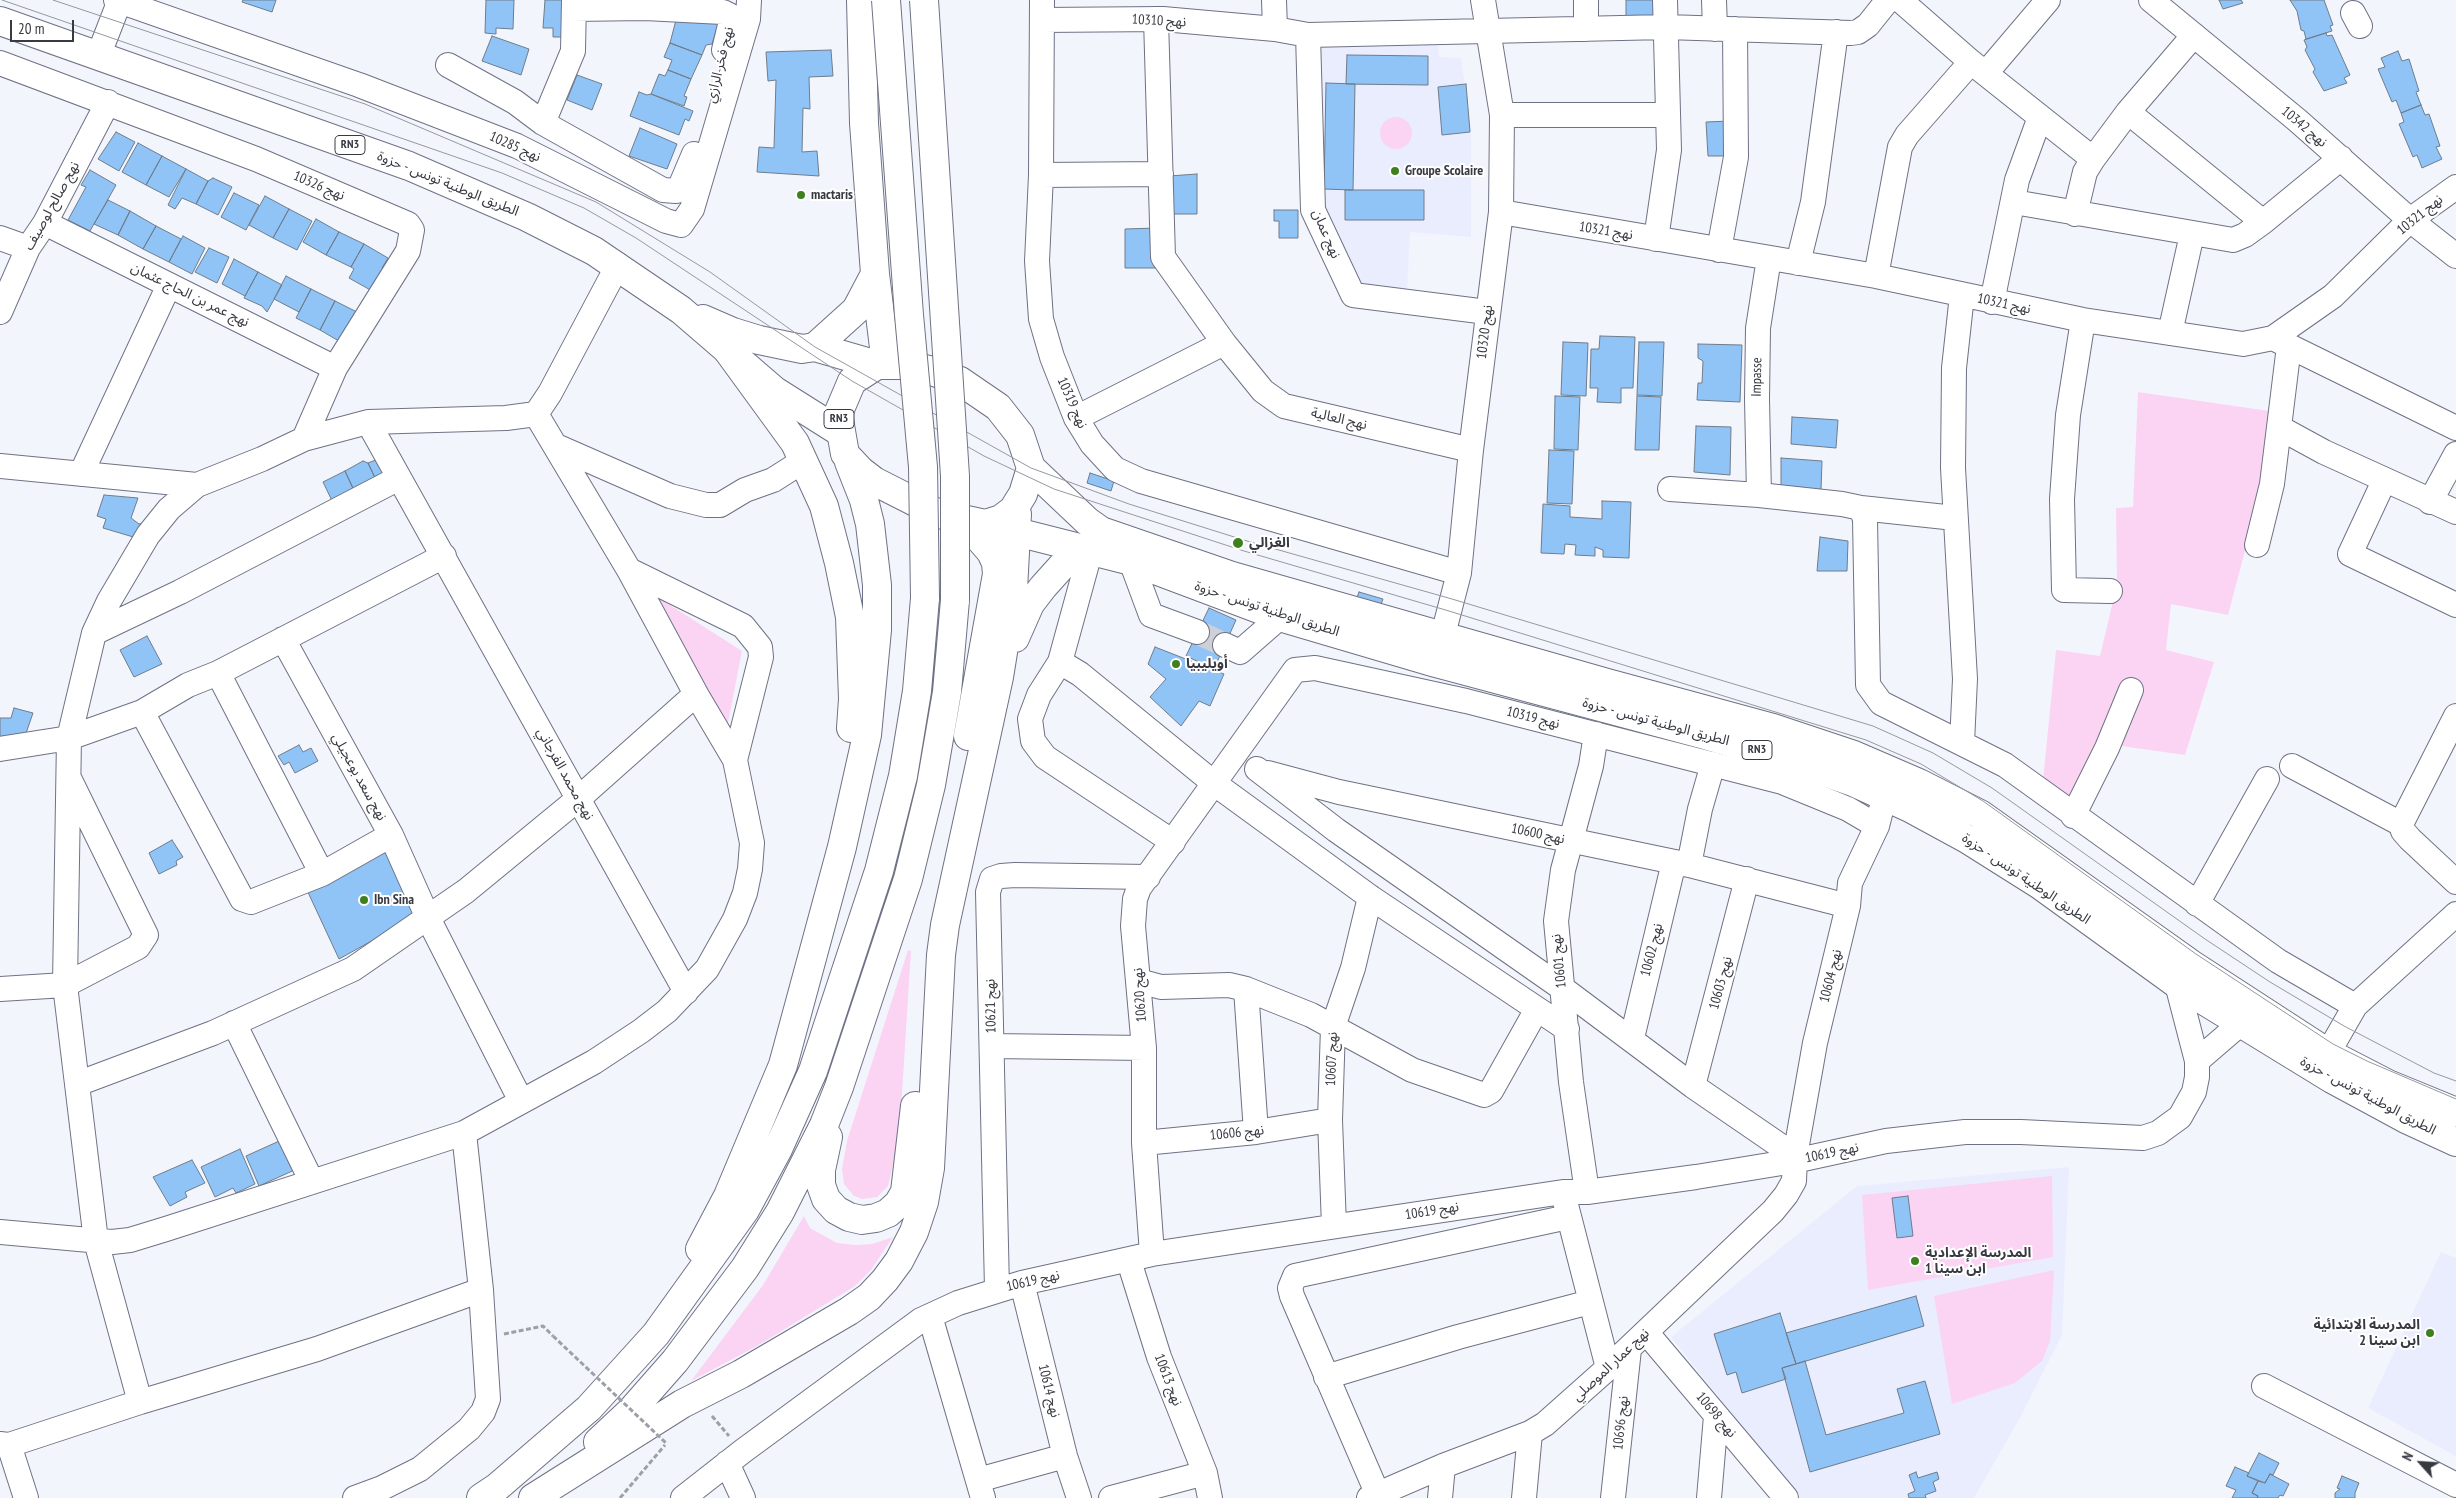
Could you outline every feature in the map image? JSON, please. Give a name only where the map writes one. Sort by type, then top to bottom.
[{"type":"main road","points":[[861,0],[863,94],[881,365]]},
{"type":"main road","points":[[481,1498],[496,1488],[588,1408],[656,1334],[745,1210],[778,1149],[813,1071],[880,871],[900,786],[917,691],[925,598],[923,467],[908,315],[886,0]]},
{"type":"main road","points":[[529,1498],[596,1444],[631,1411],[681,1354],[745,1268],[780,1212],[824,1125],[839,1087],[908,879],[931,785],[947,692],[955,600],[954,456],[924,0]]},
{"type":"main road","name":"الطريق الوطنية تونس - حزوة","points":[[0,21],[99,54],[409,166],[527,217],[618,265],[681,310],[775,391],[842,443]]},
{"type":"main road","points":[[816,347],[856,310],[875,274]]},
{"type":"main road","name":"الطريق الوطنية تونس - حزوة","points":[[681,310],[733,332],[759,340],[802,349],[816,347],[881,365]]},
{"type":"main road","points":[[728,351],[795,444],[824,506],[839,563],[850,617],[853,699],[842,847]]},
{"type":"main road","name":"RN3","points":[[986,524],[931,510],[874,481],[842,443],[838,414],[852,381],[881,365],[929,370],[960,380],[998,408],[1020,435],[1031,468]]},
{"type":"main road","points":[[656,1334],[728,1196],[783,1066],[842,847],[867,734],[877,630],[874,548],[864,500],[842,443]]},
{"type":"main road","points":[[986,524],[1001,518],[1013,510],[1019,500],[1031,468]]},
{"type":"main road","name":"الطريق الوطنية تونس - حزوة","points":[[1031,468],[1087,521],[1101,531],[1232,576],[1773,728],[1854,755],[1919,783],[1980,814],[2191,964],[2328,1053],[2388,1084],[2456,1112]]},
{"type":"main road","points":[[533,1498],[682,1404],[741,1374],[849,1311],[874,1291],[898,1261],[914,1232],[930,1168],[941,955],[945,925],[999,677],[1013,590],[1019,500]]},
{"type":"main road","points":[[839,1087],[821,1170],[821,1185],[826,1199],[836,1210],[856,1219],[876,1218],[898,1204],[905,1192],[908,1178],[914,1131],[925,934],[964,753],[996,588],[996,564],[991,552],[978,537],[949,516]]},
{"type":"main road","name":"الطريق الوطنية تونس - حزوة","points":[[986,524],[1131,561],[1280,617],[1436,663],[1769,754],[1853,782],[1885,796],[1967,839],[2016,869],[2177,984],[2332,1080],[2406,1119],[2456,1142]]},
{"type":"main road","points":[[999,677],[1030,604],[1061,567],[1076,556],[1091,550]]},
{"type":"street","name":"نهج 10285","points":[[119,0],[359,85],[517,146],[666,221],[681,225],[692,209],[748,19],[749,0]]},
{"type":"street","points":[[99,54],[119,0]]},
{"type":"street","points":[[1274,0],[1276,29]]},
{"type":"street","name":"نهج 10320","points":[[1436,663],[1458,572],[1487,312],[1501,212],[1502,115],[1483,0]]},
{"type":"street","points":[[1586,0],[1586,29]]},
{"type":"street","points":[[1656,239],[1669,150],[1665,0]]},
{"type":"street","points":[[1714,0],[1725,29],[1736,157],[1719,250]]},
{"type":"street","name":"نهج 10310","points":[[1042,10],[1161,13],[1308,35],[1666,27],[1851,33],[1862,30],[1888,0]]},
{"type":"street","points":[[1900,0],[2093,159]]},
{"type":"street","points":[[1876,276],[1900,147],[1906,135],[2048,0]]},
{"type":"street","name":"نهج 10342","points":[[2151,0],[2341,158],[2410,220],[2456,256]]},
{"type":"street","points":[[448,65],[515,102],[543,123],[573,51],[574,4]]},
{"type":"street","name":"نهج فخر الرازي","points":[[543,123],[664,190],[676,191],[686,176],[714,96],[731,18],[723,12],[645,4],[574,4]]},
{"type":"street","name":"نهج 10319","points":[[1042,10],[1042,175],[1037,261],[1041,319],[1052,357],[1076,418],[1107,462],[1126,476],[1458,572]]},
{"type":"street","name":"نهج العالية","points":[[1161,13],[1163,257],[1227,347],[1263,391],[1284,406],[1471,450]]},
{"type":"street","points":[[1798,263],[1813,202],[1836,32]]},
{"type":"street","name":"نهج عمان","points":[[1308,35],[1313,210],[1352,295],[1487,312]]},
{"type":"street","points":[[2075,214],[2086,172],[2093,159],[2128,112],[2194,35]]},
{"type":"street","name":"نهج 10326","points":[[0,63],[256,159],[408,224],[412,230],[408,251],[336,368],[304,439]]},
{"type":"street","name":"نهج صالح لوصيف","points":[[0,312],[28,248],[45,223],[108,102]]},
{"type":"street","points":[[2128,112],[2262,222]]},
{"type":"street","points":[[1502,115],[1668,114]]},
{"type":"street","points":[[1992,302],[2017,180],[2040,117]]},
{"type":"street","points":[[2014,202],[2192,234],[2238,240],[2341,158]]},
{"type":"street","points":[[1042,175],[1161,174]]},
{"type":"street","name":"نهج 10321","points":[[1501,212],[1876,276],[2083,320],[2243,344],[2281,342],[2333,296],[2410,220],[2456,187]]},
{"type":"street","name":"نهج عمر بن الحاج عثمان","points":[[45,223],[336,368]]},
{"type":"street","points":[[2170,333],[2192,234]]},
{"type":"street","points":[[0,238],[28,248]]},
{"type":"street","name":"Impasse","points":[[1760,495],[1756,399],[1758,328],[1769,258]]},
{"type":"street","points":[[140,1402],[96,1241],[64,985],[68,738],[94,633],[109,601],[148,535],[169,508],[197,485],[262,459],[304,439],[368,422],[506,418],[536,414],[550,393],[618,265]]},
{"type":"street","points":[[81,474],[169,285]]},
{"type":"street","points":[[1962,295],[1954,368],[1953,468],[1966,680],[1962,743]]},
{"type":"street","points":[[2083,320],[2068,415],[2062,490],[2064,590],[2110,591]]},
{"type":"street","points":[[2257,546],[2272,484],[2280,428],[2281,342],[2456,428]]},
{"type":"street","points":[[1076,418],[1227,347]]},
{"type":"street","points":[[0,1232],[96,1241],[130,1240],[464,1133],[594,1062],[641,1031],[686,992],[707,969],[735,919],[745,893],[752,843],[735,760],[696,694],[629,570],[536,414]]},
{"type":"street","name":"نهج محمد الفرجاني","points":[[368,422],[686,992]]},
{"type":"street","points":[[2280,428],[2384,481],[2456,512]]},
{"type":"street","points":[[556,446],[670,496],[706,504],[720,504],[745,490],[774,480],[802,461]]},
{"type":"street","points":[[2430,502],[2456,454]]},
{"type":"street","points":[[0,466],[197,485]]},
{"type":"street","points":[[94,633],[180,592],[399,478]]},
{"type":"street","points":[[2384,481],[2350,554],[2456,605]]},
{"type":"street","points":[[1670,489],[1760,495],[1955,518]]},
{"type":"street","points":[[1861,508],[1866,519],[1868,685],[1881,703],[2005,765],[2073,816],[2278,961],[2355,1006]]},
{"type":"street","points":[[1091,550],[1060,662],[1039,695],[1030,719],[1033,741],[1045,757],[1173,842]]},
{"type":"street","points":[[0,748],[68,738],[142,712],[188,685],[218,673],[444,556]]},
{"type":"street","points":[[1131,561],[1151,615],[1197,632]]},
{"type":"street","points":[[629,570],[743,626],[760,647],[761,657],[735,760]]},
{"type":"street","points":[[1225,644],[1240,652],[1280,617]]},
{"type":"street","name":"نهج سعد بوعجيلي","points":[[284,639],[391,835],[428,918],[521,1101]]},
{"type":"street","points":[[1060,662],[1080,674],[1221,775],[1370,896],[1567,1029]]},
{"type":"street","name":"نهج 10319","points":[[1221,775],[1290,674],[1295,670],[1307,667],[1466,701],[1782,782],[1848,808],[1877,826]]},
{"type":"street","points":[[218,673],[322,874]]},
{"type":"street","points":[[2073,816],[2107,748],[2131,690]]},
{"type":"street","points":[[77,1084],[234,1023],[353,969],[466,891],[578,799],[696,694]]},
{"type":"street","points":[[142,712],[242,899],[251,902],[322,874],[391,835]]},
{"type":"street","points":[[2456,716],[2401,824],[2402,831],[2456,882]]},
{"type":"street","name":"نهج 10601","points":[[1587,1192],[1571,1082],[1556,921],[1563,870],[1591,766],[1596,734]]},
{"type":"street","name":"نهج 10602","points":[[1632,1038],[1681,863],[1713,764]]},
{"type":"street","points":[[2292,766],[2401,824]]},
{"type":"street","points":[[1257,770],[1336,830],[1632,1038],[1694,1086],[1795,1159]]},
{"type":"street","name":"نهج 10600","points":[[1221,775],[1257,770],[1339,792],[1681,863],[1848,906]]},
{"type":"street","name":"نهج 10620","points":[[1152,1254],[1144,1142],[1144,1048],[1133,926],[1135,899],[1148,877],[1221,775]]},
{"type":"street","points":[[0,988],[64,985],[138,947],[146,935],[68,777]]},
{"type":"street","points":[[2197,904],[2267,779]]},
{"type":"street","name":"نهج 10604","points":[[1795,1159],[1815,1044],[1848,906],[1850,883],[1877,826],[1885,796]]},
{"type":"street","name":"نهج 10621","points":[[997,1289],[988,892],[992,880],[1001,876],[1015,875],[1148,877]]},
{"type":"street","name":"نهج 10603","points":[[1694,1086],[1747,879]]},
{"type":"street","name":"نهج 10607","points":[[1334,1226],[1330,1120],[1333,1027],[1353,968],[1370,896]]},
{"type":"street","points":[[2328,1053],[2355,1006],[2456,914]]},
{"type":"street","points":[[1139,981],[1161,987],[1229,985],[1246,989],[1290,1005],[1412,1070],[1484,1095],[1491,1091],[1538,1009]]},
{"type":"street","name":"نهج 10619","points":[[683,1498],[735,1457],[930,1316],[958,1303],[997,1289],[1129,1261],[1152,1254],[1563,1192],[1587,1192],[1696,1178],[1886,1141],[1965,1132],[2021,1132],[2143,1138],[2169,1127],[2180,1117],[2194,1092],[2197,1077],[2197,1061],[2177,984]]},
{"type":"street","points":[[1246,989],[1256,1132]]},
{"type":"street","points":[[234,1023],[312,1182]]},
{"type":"street","points":[[2197,1061],[2240,1024]]},
{"type":"street","points":[[992,1046],[1144,1048]]},
{"type":"street","name":"نهج 10606","points":[[1144,1142],[1256,1132],[1330,1120]]},
{"type":"street","points":[[355,1498],[420,1469],[470,1429],[483,1412],[488,1398],[482,1290],[464,1133]]},
{"type":"street","name":"نهج عمار الموصلي","points":[[1374,1496],[1443,1466],[1530,1433],[1562,1411],[1772,1211],[1794,1181],[1795,1159]]},
{"type":"street","points":[[1563,1192],[1608,1368]]},
{"type":"street","points":[[1374,1496],[1290,1288],[1295,1276],[1568,1217]]},
{"type":"street","name":"نهج 10613","points":[[1129,1261],[1159,1357],[1205,1473],[1210,1498]]},
{"type":"street","name":"نهج 10614","points":[[1022,1283],[1065,1456],[1079,1498]]},
{"type":"street","points":[[26,1498],[4,1444],[317,1349],[482,1290]]},
{"type":"street","points":[[1326,1377],[1458,1337],[1590,1302]]},
{"type":"street","points":[[930,1316],[980,1489],[1065,1456]]},
{"type":"street","name":"نهج 10698","points":[[1646,1332],[1786,1498]]},
{"type":"street","name":"نهج 10696","points":[[1613,1498],[1629,1349]]},
{"type":"street","points":[[2264,1386],[2456,1485]]},
{"type":"street","points":[[1709,1498],[1716,1416]]},
{"type":"street","points":[[1524,1498],[1530,1433]]},
{"type":"street","points":[[735,1457],[743,1498]]},
{"type":"street","points":[[1440,1498],[1443,1466]]},
{"type":"street","points":[[1111,1498],[1205,1473]]},
{"type":"path","points":[[506,1334],[543,1326],[666,1443]]},
{"type":"path","points":[[708,1411],[735,1457]]},
{"type":"path","points":[[620,1498],[666,1443],[673,1438]]},
{"type":"shaded area","name":"Groupe Scolaire","points":[[1316,44],[1438,44],[1439,57],[1461,58],[1471,127],[1471,237],[1410,232],[1407,292],[1357,288],[1320,209]]},
{"type":"shaded area","points":[[1396,117],[1408,121],[1412,133],[1408,145],[1396,149],[1384,145],[1380,133],[1384,121]]},
{"type":"shaded area","points":[[2138,392],[2276,412],[2263,483],[2228,615],[2171,604],[2166,650],[2214,662],[2185,755],[2114,745],[2086,812],[2043,780],[2056,650],[2100,656],[2117,584],[2116,508],[2133,507]]},
{"type":"shaded area","points":[[659,598],[742,651],[726,733]]},
{"type":"shaded area","points":[[908,950],[911,951],[899,1141],[888,1186],[877,1197],[862,1199],[854,1196],[844,1184],[842,1169],[847,1141]]},
{"type":"shaded area","name":"المدرسة الإعدادية ابن سينا 1","points":[[2069,1167],[2062,1335],[2021,1416],[1974,1498],[1799,1498],[1671,1337],[1857,1186]]},
{"type":"shaded area","points":[[2052,1176],[2053,1257],[1868,1290],[1862,1195]]},
{"type":"shaded area","points":[[804,1216],[810,1228],[837,1243],[872,1244],[893,1237],[871,1270],[855,1286],[757,1346],[691,1381],[763,1285]]},
{"type":"shaded area","name":"المدرسة الابتدائية ابن سينا 2","points":[[2441,1252],[2456,1258],[2456,1456],[2368,1408]]},
{"type":"shaded area","points":[[2054,1270],[2050,1341],[2042,1361],[2015,1383],[1952,1404],[1934,1296]]},
{"type":"building","points":[[243,0],[276,0],[272,12],[242,2]]},
{"type":"building","points":[[486,0],[514,0],[513,29],[496,28],[496,34],[485,33]]},
{"type":"building","points":[[545,0],[572,0],[570,37],[553,37],[553,28],[543,28]]},
{"type":"building","points":[[1626,0],[1657,0],[1657,24],[1626,16]]},
{"type":"building","points":[[2219,0],[2241,0],[2243,3],[2223,9]]},
{"type":"building","points":[[2290,0],[2324,0],[2333,25],[2330,26],[2332,31],[2306,39],[2304,31],[2301,30],[2297,11]]},
{"type":"building","points":[[720,18],[712,44],[706,45],[702,55],[670,43],[676,20]]},
{"type":"building","points":[[2326,33],[2327,36],[2332,35],[2350,75],[2344,78],[2347,83],[2324,91],[2313,72],[2315,69],[2305,50],[2307,47],[2304,40]]},
{"type":"building","points":[[492,36],[529,49],[521,75],[482,61]]},
{"type":"building","points":[[670,43],[702,55],[691,79],[668,70],[672,60],[664,57]]},
{"type":"building","points":[[831,50],[833,76],[809,77],[810,109],[803,108],[802,152],[817,151],[819,176],[757,172],[759,147],[774,148],[776,80],[768,81],[766,52]]},
{"type":"building","points":[[2398,51],[2402,61],[2409,59],[2419,91],[2416,92],[2421,105],[2401,113],[2396,100],[2392,102],[2378,69],[2385,67],[2381,58]]},
{"type":"building","points":[[1347,55],[1428,56],[1428,85],[1346,84]]},
{"type":"building","points":[[668,70],[691,79],[684,96],[687,97],[684,106],[651,94],[659,74],[665,76]]},
{"type":"building","points":[[577,75],[602,84],[592,110],[567,100]]},
{"type":"building","points":[[1326,83],[1355,84],[1353,190],[1324,189]]},
{"type":"building","points":[[1466,84],[1470,132],[1442,135],[1438,87]]},
{"type":"building","points":[[639,92],[647,95],[651,94],[693,111],[689,121],[685,119],[679,135],[630,116]]},
{"type":"building","points":[[2421,105],[2425,115],[2429,114],[2440,146],[2436,147],[2442,159],[2422,168],[2417,155],[2413,157],[2399,124],[2404,122],[2401,113]]},
{"type":"building","points":[[1730,121],[1730,156],[1708,156],[1706,122]]},
{"type":"building","points":[[640,128],[677,144],[667,169],[629,156]]},
{"type":"building","points":[[116,132],[135,142],[119,171],[98,159]]},
{"type":"building","points":[[138,143],[162,156],[146,185],[122,172]]},
{"type":"building","points":[[162,156],[186,169],[169,197],[146,185]]},
{"type":"building","points":[[186,169],[208,181],[196,204],[182,198],[175,209],[168,205]]},
{"type":"building","points":[[90,170],[116,185],[90,231],[68,220],[86,187],[81,185]]},
{"type":"building","points":[[1197,174],[1197,214],[1172,214],[1169,176]]},
{"type":"building","points":[[213,178],[232,187],[218,215],[196,204],[208,181]]},
{"type":"building","points":[[1345,190],[1424,190],[1424,220],[1345,220]]},
{"type":"building","points":[[234,193],[259,205],[246,230],[221,217]]},
{"type":"building","points":[[265,196],[289,209],[273,238],[249,225]]},
{"type":"building","points":[[108,200],[130,211],[118,235],[94,224]]},
{"type":"building","points":[[289,209],[312,221],[297,250],[273,238]]},
{"type":"building","points":[[1274,210],[1298,210],[1298,238],[1279,238],[1279,221],[1274,221]]},
{"type":"building","points":[[130,211],[156,226],[143,249],[118,235]]},
{"type":"building","points":[[316,219],[339,232],[326,255],[303,242]]},
{"type":"building","points":[[156,226],[181,239],[169,262],[143,249]]},
{"type":"building","points":[[1156,228],[1156,268],[1125,268],[1125,229]]},
{"type":"building","points":[[339,232],[364,244],[351,267],[326,255]]},
{"type":"building","points":[[183,236],[205,248],[192,274],[169,262]]},
{"type":"building","points":[[364,244],[388,258],[382,268],[386,270],[374,292],[349,278],[354,269],[351,267]]},
{"type":"building","points":[[209,248],[229,257],[217,283],[195,272]]},
{"type":"building","points":[[234,259],[258,272],[245,296],[222,284]]},
{"type":"building","points":[[258,272],[282,285],[267,312],[262,306],[244,298]]},
{"type":"building","points":[[286,276],[311,289],[299,312],[274,299]]},
{"type":"building","points":[[311,289],[335,301],[320,330],[296,318]]},
{"type":"building","points":[[335,301],[361,314],[344,344],[320,330]]},
{"type":"building","points":[[1600,336],[1635,337],[1633,388],[1621,388],[1621,403],[1597,402],[1598,388],[1590,388],[1591,349],[1599,349]]},
{"type":"building","points":[[1563,342],[1588,343],[1586,396],[1561,395]]},
{"type":"building","points":[[1639,342],[1664,342],[1662,396],[1637,395]]},
{"type":"building","points":[[1698,344],[1742,345],[1740,402],[1697,400],[1698,383],[1702,383],[1703,361],[1698,358]]},
{"type":"building","points":[[1555,396],[1580,397],[1578,450],[1554,449]]},
{"type":"building","points":[[1637,396],[1661,397],[1659,450],[1635,450]]},
{"type":"building","points":[[1792,417],[1838,420],[1836,448],[1791,444]]},
{"type":"building","points":[[1696,426],[1731,427],[1730,475],[1694,472]]},
{"type":"building","points":[[1549,450],[1574,451],[1572,504],[1547,503]]},
{"type":"building","points":[[383,457],[391,476],[377,482],[368,463]]},
{"type":"building","points":[[1781,458],[1822,461],[1821,490],[1781,489]]},
{"type":"building","points":[[363,461],[368,463],[377,482],[357,497],[345,471]]},
{"type":"building","points":[[345,471],[357,497],[336,509],[323,482]]},
{"type":"building","points":[[1090,473],[1114,481],[1111,491],[1087,483]]},
{"type":"building","points":[[104,495],[138,498],[131,518],[139,524],[149,522],[140,539],[103,528],[106,519],[97,516]]},
{"type":"building","points":[[1602,501],[1631,502],[1629,558],[1603,557],[1603,550],[1595,547],[1595,556],[1575,555],[1576,545],[1565,544],[1564,554],[1541,553],[1543,504],[1570,506],[1570,517],[1602,519]]},
{"type":"building","points":[[1820,537],[1848,541],[1847,571],[1817,571]]},
{"type":"building","points":[[1359,592],[1383,599],[1379,610],[1355,603]]},
{"type":"building","points":[[1209,608],[1236,620],[1214,669],[1186,656]]},
{"type":"building","points":[[147,636],[162,664],[134,677],[120,650]]},
{"type":"building","points":[[1155,647],[1224,674],[1210,706],[1199,701],[1181,726],[1150,697],[1166,679],[1148,664]]},
{"type":"building","points":[[14,708],[33,713],[24,739],[0,744],[0,718],[11,718]]},
{"type":"building","points":[[299,745],[303,752],[311,748],[318,761],[295,773],[289,762],[284,765],[278,756]]},
{"type":"building","points":[[172,840],[183,857],[176,861],[177,865],[159,874],[149,853]]},
{"type":"building","name":"Ibn Sina","points":[[389,840],[422,913],[339,959],[306,888]]},
{"type":"building","points":[[286,1138],[299,1168],[259,1186],[246,1156]]},
{"type":"building","points":[[240,1149],[255,1184],[236,1193],[233,1188],[215,1197],[201,1167]]},
{"type":"building","points":[[192,1160],[205,1183],[185,1192],[187,1197],[170,1206],[153,1177]]},
{"type":"building","points":[[1908,1196],[1913,1236],[1897,1238],[1892,1198]]},
{"type":"building","points":[[1916,1296],[1924,1326],[1796,1364],[1786,1333]]},
{"type":"building","points":[[1780,1313],[1796,1364],[1782,1368],[1786,1379],[1742,1393],[1736,1372],[1727,1375],[1714,1334]]},
{"type":"building","points":[[1805,1361],[1826,1435],[1904,1413],[1897,1389],[1925,1381],[1940,1434],[1810,1472],[1782,1368]]},
{"type":"building","points":[[2259,1453],[2279,1463],[2273,1475],[2270,1474],[2265,1483],[2247,1476]]},
{"type":"building","points":[[2235,1467],[2249,1473],[2247,1476],[2258,1481],[2252,1493],[2258,1496],[2257,1498],[2232,1498],[2236,1490],[2226,1486]]},
{"type":"building","points":[[1916,1472],[1918,1478],[1937,1472],[1939,1479],[1933,1482],[1936,1491],[1925,1495],[1926,1498],[1909,1498],[1908,1494],[1915,1491],[1909,1475]]},
{"type":"building","points":[[2270,1474],[2289,1484],[2283,1496],[2280,1495],[2278,1498],[2257,1498],[2258,1496],[2252,1493],[2258,1481],[2265,1483]]},
{"type":"building","points":[[2342,1476],[2359,1483],[2355,1498],[2335,1498],[2335,1493],[2340,1489],[2337,1488]]},
{"type":"tunnel","points":[[1197,632],[1225,645]]},
{"type":"tram line","points":[[2,0],[502,173],[584,208],[636,238],[852,381],[984,456],[1054,489],[1244,551],[1449,611],[1866,740],[1921,764],[1983,801],[2196,954],[2333,1044],[2367,1061],[2456,1099]]},
{"type":"tram line","points":[[53,0],[365,104],[596,202],[710,272],[815,347],[1031,468],[1129,504],[1247,541],[1452,599],[1873,726],[1933,753],[1992,788],[2205,939],[2270,982],[2344,1026],[2434,1073],[2456,1081]]},
{"type":"place","name":"Groupe Scolaire","points":[[1395,171]]},
{"type":"place","name":"mactaris","points":[[801,195]]},
{"type":"place","name":"الغزالي","points":[[1238,543]]},
{"type":"place","name":"أويليبيا","points":[[1176,664]]},
{"type":"place","name":"Ibn Sina","points":[[364,900]]},
{"type":"place","name":"المدرسة الإعدادية ابن سينا 1","points":[[1915,1261]]},
{"type":"place","name":"المدرسة الابتدائية ابن سينا 2","points":[[2430,1333]]}]
